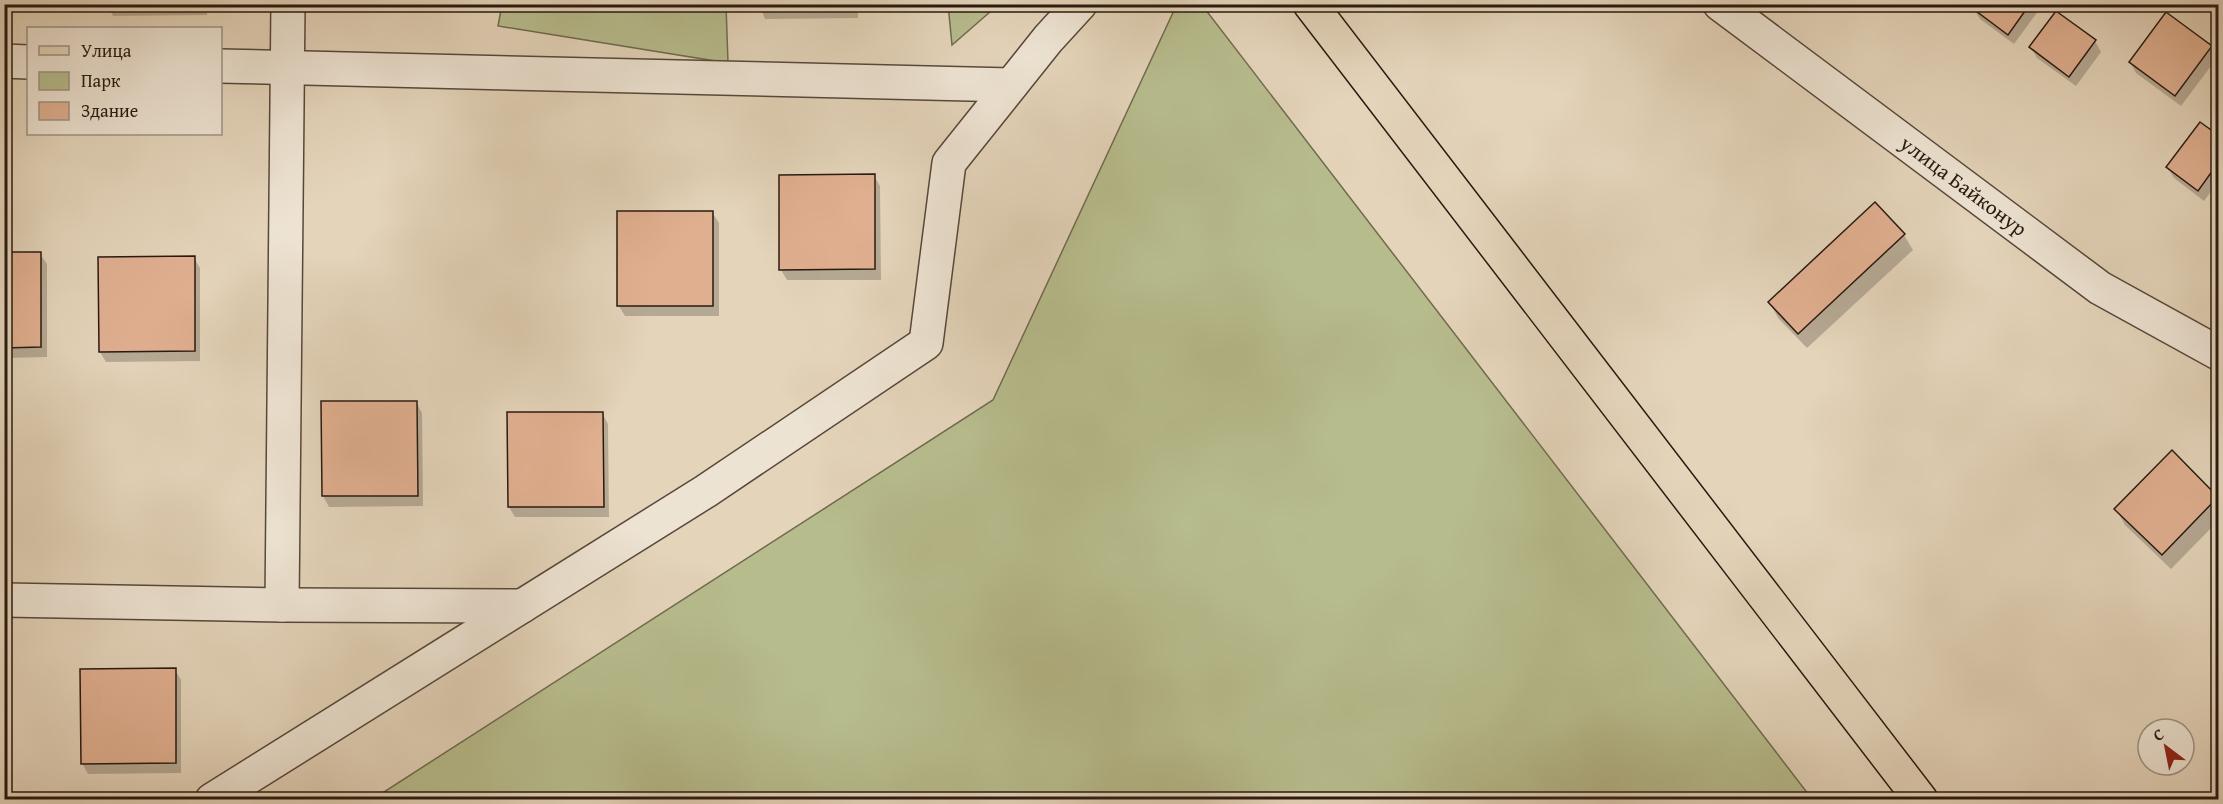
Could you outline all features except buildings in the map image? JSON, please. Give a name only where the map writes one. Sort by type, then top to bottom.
[{"type":"main road","points":[[1310,4],[1921,800]]},
{"type":"street","points":[[282,604],[288,4]]},
{"type":"street","points":[[212,800],[706,490],[926,343],[949,163],[1048,39],[1080,4]]},
{"type":"street","name":"улица Байконур","points":[[1720,4],[2100,288],[2218,353]]},
{"type":"street","points":[[4,61],[27,62]]},
{"type":"street","points":[[222,66],[1011,85]]},
{"type":"street","points":[[4,600],[522,606]]},
{"type":"green space","points":[[948,4],[998,4],[998,5],[952,45]]},
{"type":"green space","points":[[1177,4],[1202,5],[1812,799],[373,799],[993,400]]},
{"type":"green space","points":[[502,5],[726,5],[728,63],[498,26]]}]
